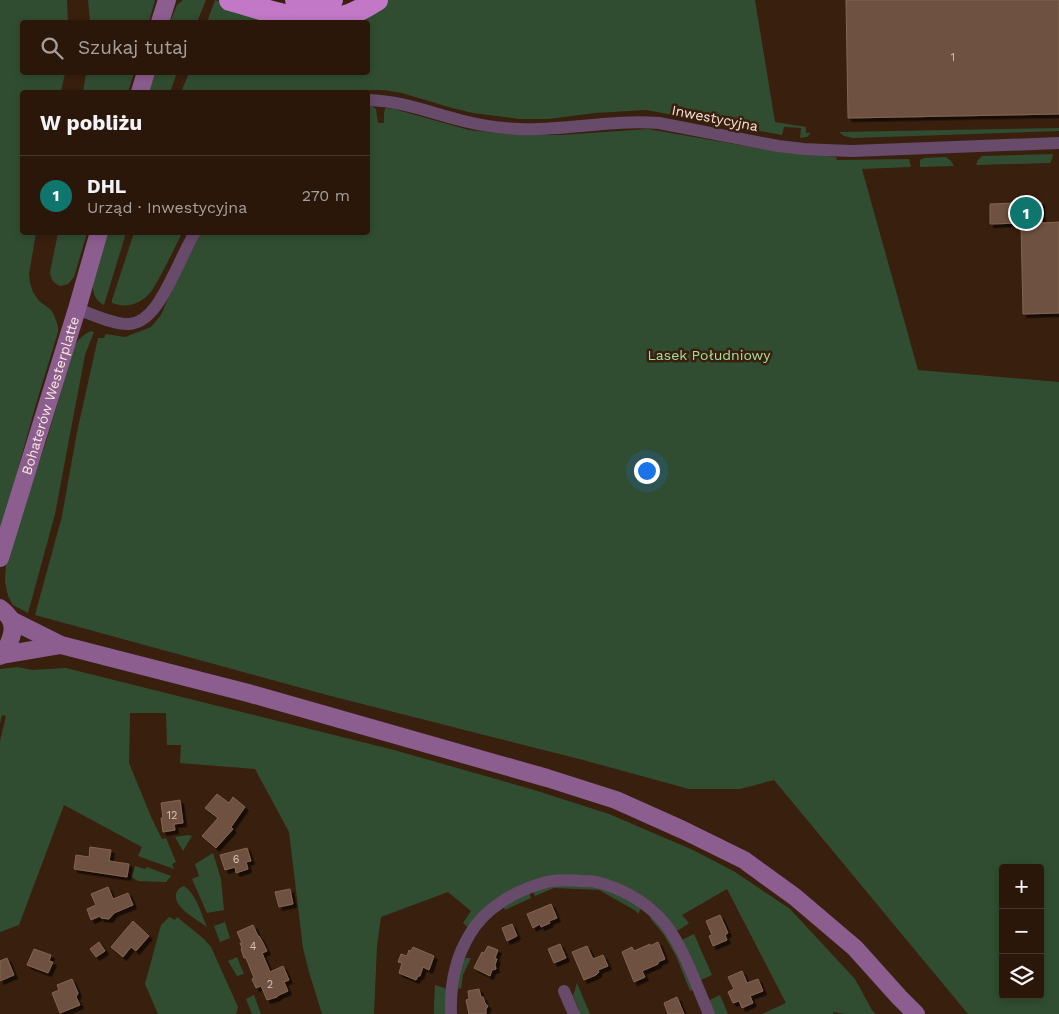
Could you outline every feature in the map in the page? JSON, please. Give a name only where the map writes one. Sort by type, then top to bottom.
[{"type":"highway","points":[[230,0],[295,18],[321,19],[342,17],[365,8],[377,0]]},
{"type":"highway","points":[[296,0],[320,2],[332,0]]},
{"type":"main road","points":[[161,20],[167,0]]},
{"type":"main road","points":[[141,90],[145,75]]},
{"type":"main road","name":"Bohaterów Westerplatte","points":[[0,558],[98,235]]},
{"type":"main road","points":[[6,614],[61,645],[258,695],[538,775],[616,800],[744,860],[796,897],[855,948],[899,998],[916,1014]]},
{"type":"main road","points":[[1,655],[8,646],[12,633],[6,614]]},
{"type":"main road","points":[[1,655],[61,645]]},
{"type":"main road","points":[[899,998],[909,1014]]},
{"type":"street","name":"Inwestycyjna","points":[[370,100],[386,101],[469,123],[491,126],[519,129],[636,122],[659,123],[804,150],[1059,143]]},
{"type":"street","points":[[77,309],[115,322],[129,324],[138,322],[151,312],[164,294],[194,235]]},
{"type":"street","points":[[451,1014],[452,979],[470,933],[480,921],[492,909],[510,897],[545,882],[565,880],[595,882],[620,890],[659,916],[670,930],[680,948],[709,1014]]},
{"type":"street","points":[[564,991],[574,1014]]},
{"type":"green space","points":[[0,0],[67,0],[68,20],[20,20],[20,75],[65,75],[61,90],[20,90],[20,235],[36,235],[29,274],[30,283],[39,301],[51,310],[54,315],[58,332],[0,534]]},
{"type":"green space","points":[[88,0],[155,0],[150,20],[90,20]]},
{"type":"green space","points":[[183,0],[206,0],[198,20],[171,20],[177,5]]},
{"type":"green space","points":[[215,0],[278,20],[208,20]]},
{"type":"green space","points":[[388,0],[755,0],[775,122],[806,127],[806,133],[811,133],[807,137],[800,138],[801,128],[784,127],[782,135],[646,110],[595,113],[548,119],[520,119],[473,113],[402,93],[384,90],[182,90],[188,75],[370,75],[370,20],[351,20]]},
{"type":"green space","points":[[86,75],[133,75],[129,90],[83,90]]},
{"type":"green space","points":[[154,75],[176,75],[171,90],[150,90]]},
{"type":"green space","name":"Lasek Południowy","points":[[370,106],[372,106],[376,109],[378,123],[384,123],[385,108],[469,130],[506,134],[560,135],[648,129],[768,150],[836,157],[837,160],[909,159],[911,167],[862,169],[918,370],[1059,382],[1059,1014],[968,1014],[774,780],[740,789],[689,789],[327,695],[35,615],[62,516],[77,432],[98,338],[104,338],[106,334],[125,337],[151,327],[161,315],[200,235],[370,235]]},
{"type":"green space","points":[[1059,128],[1059,131],[853,138],[844,136],[839,132]]},
{"type":"green space","points":[[1053,154],[1050,163],[976,165],[982,156]]},
{"type":"green space","points":[[946,157],[954,166],[920,167],[920,160],[924,158]]},
{"type":"green space","points":[[58,235],[86,235],[74,277],[68,284],[60,286],[56,284],[50,272]]},
{"type":"green space","points":[[106,235],[125,235],[104,305],[96,299],[93,282]]},
{"type":"green space","points":[[133,235],[181,235],[149,294],[136,303],[126,305],[117,305],[112,303]]},
{"type":"green space","points":[[91,331],[94,332],[85,355],[55,514],[28,613],[13,605],[8,596],[5,581],[6,563],[46,442],[74,347],[81,338]]},
{"type":"green space","points":[[18,667],[32,670],[66,668],[394,750],[531,789],[609,814],[693,850],[735,872],[790,909],[855,979],[876,1014],[833,1012],[833,1014],[762,1014],[786,1003],[727,889],[682,915],[689,923],[676,931],[658,907],[648,900],[557,875],[469,928],[463,923],[471,911],[448,892],[381,917],[377,946],[374,1014],[322,1014],[303,948],[289,832],[255,769],[180,763],[181,745],[167,745],[166,713],[130,713],[129,763],[152,819],[162,839],[166,838],[176,862],[172,864],[174,869],[138,856],[142,847],[64,805],[19,925],[0,932],[0,741],[6,716],[2,715],[0,724],[0,669]]},
{"type":"green space","points":[[192,836],[183,851],[175,837]]},
{"type":"green space","points":[[213,853],[221,879],[224,910],[207,913],[192,879],[199,876],[195,864]]},
{"type":"green space","points":[[135,866],[145,869],[147,867],[171,876],[166,882],[138,881],[132,877]]},
{"type":"green space","points":[[559,884],[607,889],[641,908],[638,914],[636,911],[599,890],[554,888],[535,896],[532,891]]},
{"type":"green space","points":[[184,886],[195,899],[207,927],[187,913],[176,900],[178,889]]},
{"type":"green space","points":[[529,892],[531,898],[505,910],[503,906]]},
{"type":"green space","points":[[653,916],[667,932],[693,990],[690,991],[676,956],[664,935],[650,918]]},
{"type":"green space","points":[[169,917],[175,920],[177,917],[211,947],[238,1007],[236,1014],[158,1014],[145,984],[161,925]]},
{"type":"green space","points":[[225,922],[230,938],[220,942],[214,926]]},
{"type":"green space","points":[[694,934],[712,975],[701,980],[682,940]]},
{"type":"green space","points":[[237,957],[244,974],[237,976],[228,961]]},
{"type":"green space","points":[[466,958],[471,958],[463,975],[461,989],[458,988],[460,965]]},
{"type":"green space","points":[[577,983],[590,1014],[579,1014],[579,1009],[573,996]]},
{"type":"green space","points":[[435,985],[447,989],[447,1014],[434,1014]]},
{"type":"green space","points":[[254,995],[261,1014],[252,1014],[246,999]]},
{"type":"green space","points":[[720,995],[728,1014],[715,1014],[709,1001]]},
{"type":"building","points":[[846,0],[1059,0],[1059,114],[848,118]]},
{"type":"building","points":[[1041,202],[1042,223],[1059,222],[1059,313],[1023,314],[1021,223],[990,224],[990,204]]},
{"type":"building","points":[[217,794],[229,803],[233,797],[245,807],[231,827],[233,829],[216,848],[202,836],[218,818],[205,808]]},
{"type":"building","points":[[180,800],[183,823],[174,824],[175,830],[163,832],[161,803]]},
{"type":"building","points":[[90,847],[111,850],[109,861],[129,864],[127,877],[74,869],[76,855],[89,857]]},
{"type":"building","points":[[247,848],[251,861],[246,862],[248,869],[236,873],[235,867],[225,870],[220,855]]},
{"type":"building","points":[[108,887],[113,899],[128,893],[133,905],[114,913],[109,919],[101,918],[100,916],[91,920],[87,909],[96,905],[91,894]]},
{"type":"building","points":[[290,889],[293,904],[279,907],[275,892]]},
{"type":"building","points":[[551,904],[557,918],[541,927],[540,924],[533,928],[527,914]]},
{"type":"building","points":[[720,915],[728,933],[725,935],[727,940],[713,946],[709,936],[712,935],[706,921]]},
{"type":"building","points":[[133,921],[149,936],[136,951],[131,947],[123,957],[111,947]]},
{"type":"building","points":[[512,924],[517,936],[507,941],[502,928]]},
{"type":"building","points":[[253,925],[267,951],[262,953],[270,972],[283,966],[289,980],[284,982],[288,991],[267,1000],[261,986],[256,988],[252,979],[254,978],[246,958],[244,958],[240,943],[242,943],[237,932]]},
{"type":"building","points":[[99,942],[105,951],[96,957],[90,949]]},
{"type":"building","points":[[658,942],[665,959],[642,971],[645,977],[634,982],[622,952],[632,947],[634,951]]},
{"type":"building","points":[[560,944],[566,958],[554,963],[548,949]]},
{"type":"building","points":[[488,946],[498,950],[495,958],[497,959],[496,969],[492,970],[490,976],[474,968],[482,952],[484,953]]},
{"type":"building","points":[[587,946],[593,959],[603,955],[608,966],[598,970],[599,972],[596,975],[584,980],[572,952]]},
{"type":"building","points":[[413,947],[434,956],[429,970],[423,967],[420,976],[416,980],[399,973],[402,963],[398,962],[401,954],[407,956],[409,950],[411,951]]},
{"type":"building","points":[[34,949],[51,955],[49,961],[53,962],[48,973],[27,965]]},
{"type":"building","points":[[7,958],[14,975],[0,981],[0,961]]},
{"type":"building","points":[[742,971],[747,983],[758,979],[763,991],[750,996],[753,1003],[742,1008],[739,1001],[733,1003],[728,992],[734,989],[728,977]]},
{"type":"building","points":[[72,979],[78,993],[76,997],[80,1005],[60,1013],[52,993],[59,990],[57,985]]},
{"type":"building","points":[[479,989],[481,997],[483,997],[488,1006],[486,1014],[469,1014],[466,1000],[469,999],[468,991]]},
{"type":"building","points":[[677,997],[684,1014],[668,1014],[664,1003]]},
{"type":"place","name":"DHL","points":[[1026,213]]}]
